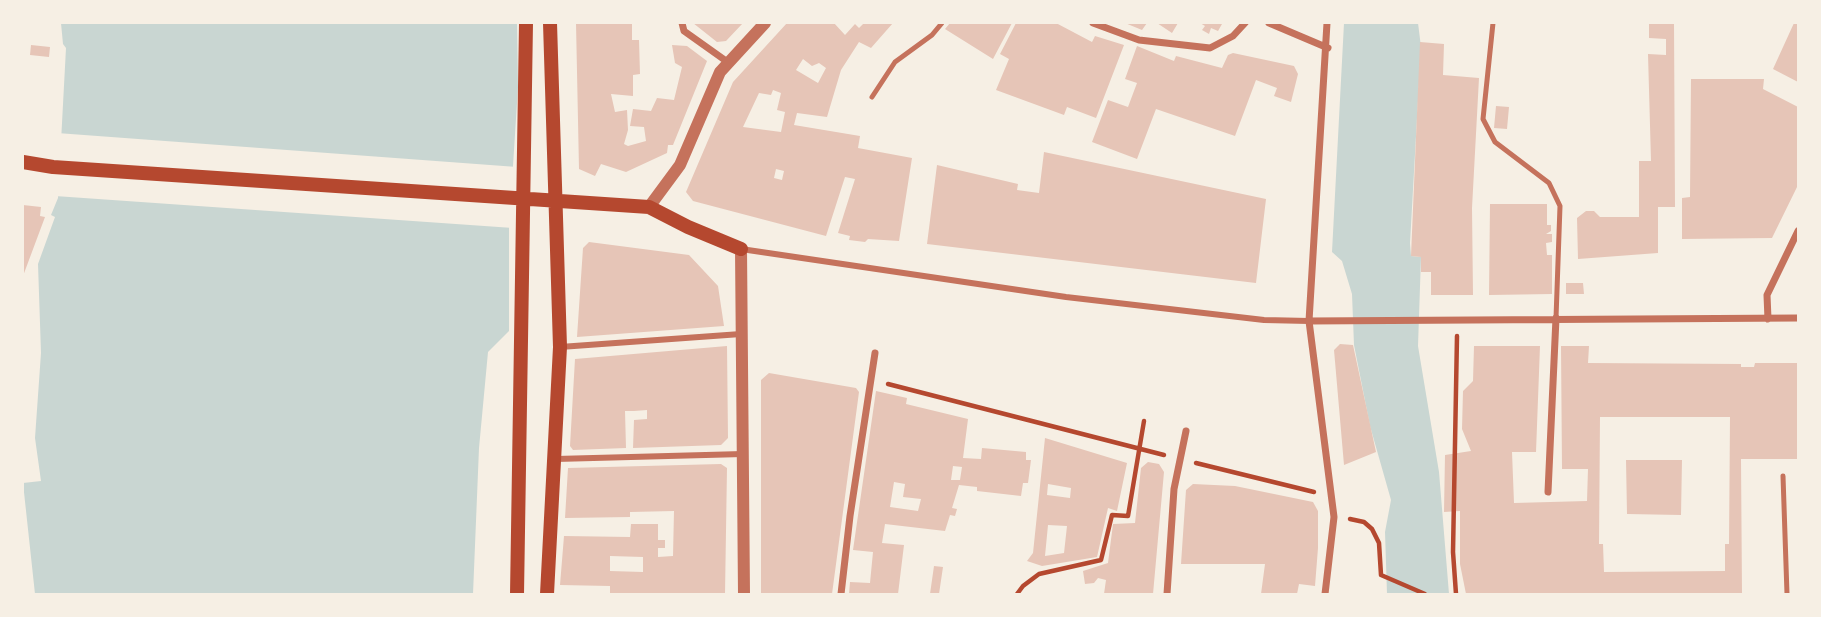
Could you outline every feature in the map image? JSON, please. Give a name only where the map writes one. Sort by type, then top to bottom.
[{"type":"main road","points":[[517,594],[526,23]]},
{"type":"main road","points":[[547,594],[560,347],[550,23]]},
{"type":"main road","points":[[23,162],[53,167],[556,200],[586,205],[649,207],[700,233],[741,249]]},
{"type":"street","points":[[682,23],[684,31],[729,63]]},
{"type":"street","points":[[649,207],[680,166],[714,83],[765,23]]},
{"type":"street","points":[[1093,23],[1139,40],[1210,48],[1233,36],[1245,23]]},
{"type":"street","points":[[1269,23],[1328,48]]},
{"type":"street","points":[[1325,594],[1334,517],[1309,321],[1328,48],[1327,23]]},
{"type":"street","points":[[1768,318],[1767,295],[1798,231]]},
{"type":"street","points":[[744,594],[741,249],[1066,297],[1264,320],[1798,318]]},
{"type":"street","points":[[1548,492],[1556,318]]},
{"type":"street","points":[[560,347],[743,334]]},
{"type":"street","points":[[841,594],[875,353]]},
{"type":"street","points":[[1167,594],[1174,489],[1186,432]]},
{"type":"street","points":[[556,459],[743,454]]},
{"type":"lane","points":[[872,97],[895,62],[932,35],[942,23]]},
{"type":"lane","points":[[1493,23],[1483,118],[1495,142],[1549,183],[1560,206],[1556,318]]},
{"type":"lane","points":[[1783,476],[1787,594]]},
{"type":"path","points":[[1456,594],[1452,552],[1458,319]]},
{"type":"path","points":[[870,379],[1137,449],[1332,496]]},
{"type":"path","points":[[1017,594],[1039,574],[1101,560],[1112,515],[1128,516],[1137,449],[1144,421]]},
{"type":"path","points":[[1334,517],[1364,522],[1373,529],[1379,543],[1381,575],[1425,594]]},
{"type":"shaded area","points":[[61,23],[517,23],[518,87],[509,229],[509,331],[488,352],[479,448],[473,594],[35,594],[23,483],[41,481],[35,438],[41,353],[38,264],[55,217],[51,215],[58,198],[66,48],[63,44]]},
{"type":"shaded area","points":[[1344,23],[1418,23],[1421,47],[1410,243],[1411,256],[1421,257],[1418,346],[1439,472],[1449,594],[1387,594],[1385,532],[1391,500],[1370,426],[1354,345],[1352,294],[1342,261],[1332,252]]},
{"type":"pier","points":[[57,133],[517,167],[513,228],[55,196]]},
{"type":"building","points":[[576,23],[632,23],[632,40],[639,40],[640,74],[633,75],[633,96],[611,94],[615,112],[627,110],[628,130],[624,144],[628,146],[646,141],[644,127],[630,126],[633,109],[651,111],[657,98],[674,100],[682,67],[675,63],[672,45],[687,46],[707,61],[673,145],[668,145],[667,153],[626,172],[601,164],[595,176],[579,169]]},
{"type":"building","points":[[693,23],[743,23],[726,41],[717,42]]},
{"type":"building","points":[[787,23],[834,23],[845,35],[855,24],[859,28],[864,23],[893,23],[871,48],[859,42],[841,70],[827,117],[797,113],[794,125],[860,136],[858,148],[912,158],[899,241],[849,240],[850,236],[838,233],[855,179],[845,177],[826,236],[693,201],[686,192],[733,82]],"holes":[[[803,59],[812,66],[819,63],[826,68],[818,83],[796,70]],[[773,90],[781,93],[777,110],[785,112],[781,132],[743,127],[759,93],[771,95]],[[776,169],[784,171],[782,180],[774,178]]]},
{"type":"building","points":[[950,23],[1012,23],[993,59],[945,29]]},
{"type":"building","points":[[1016,23],[1056,23],[1092,42],[1095,36],[1124,45],[1096,118],[1067,107],[1064,115],[996,90],[1009,59],[1000,54]]},
{"type":"building","points":[[1125,23],[1147,23],[1142,30]]},
{"type":"building","points":[[1157,23],[1178,23],[1172,33]]},
{"type":"building","points":[[1200,23],[1222,24],[1218,31],[1211,28],[1209,34],[1202,30],[1205,26]]},
{"type":"building","points":[[1649,23],[1674,23],[1675,207],[1658,207],[1658,253],[1578,259],[1577,218],[1586,211],[1594,211],[1600,217],[1639,217],[1639,161],[1651,161],[1648,54],[1666,55],[1666,39],[1649,38]]},
{"type":"building","points":[[1794,23],[1798,23],[1798,82],[1773,69]]},
{"type":"building","points":[[1420,42],[1444,44],[1443,75],[1479,78],[1472,208],[1473,295],[1431,295],[1431,272],[1421,272],[1421,257],[1411,256]]},
{"type":"building","points":[[31,45],[50,47],[49,57],[30,55]]},
{"type":"building","points":[[1137,46],[1174,61],[1176,56],[1222,68],[1228,55],[1233,53],[1294,66],[1298,74],[1291,102],[1274,96],[1277,88],[1256,80],[1235,136],[1156,109],[1137,159],[1092,142],[1108,100],[1128,107],[1137,83],[1125,79]]},
{"type":"building","points":[[1691,79],[1764,79],[1763,89],[1798,107],[1798,185],[1772,238],[1682,239],[1682,198],[1690,197]]},
{"type":"building","points":[[1496,106],[1509,107],[1507,129],[1494,128]]},
{"type":"building","points":[[1044,152],[1266,199],[1256,283],[927,244],[937,165],[1018,184],[1017,190],[1039,193]]},
{"type":"building","points":[[1490,204],[1547,204],[1547,225],[1551,225],[1551,231],[1546,234],[1552,234],[1552,242],[1546,243],[1547,255],[1552,255],[1552,294],[1489,295]]},
{"type":"building","points":[[23,205],[41,207],[40,216],[45,217],[23,276]]},
{"type":"building","points":[[589,242],[689,255],[718,286],[724,326],[577,337],[583,248]]},
{"type":"building","points":[[1566,283],[1583,283],[1584,294],[1566,294]]},
{"type":"building","points":[[1340,344],[1353,345],[1376,452],[1344,465],[1334,350]]},
{"type":"building","points":[[727,346],[728,438],[721,445],[633,448],[634,420],[647,419],[647,410],[625,411],[626,448],[573,450],[570,446],[575,359]]},
{"type":"building","points":[[1474,346],[1540,346],[1536,452],[1512,452],[1514,503],[1587,501],[1588,469],[1562,469],[1561,346],[1589,346],[1588,363],[1741,364],[1741,367],[1754,367],[1755,363],[1798,363],[1798,459],[1741,459],[1742,594],[1466,594],[1460,564],[1460,511],[1444,512],[1445,455],[1471,451],[1462,429],[1463,391],[1473,381]],"holes":[[[1600,417],[1730,417],[1729,544],[1725,544],[1725,571],[1604,572],[1603,544],[1599,544]]]},
{"type":"building","points":[[769,373],[856,388],[859,392],[832,594],[761,594],[761,380]]},
{"type":"building","points":[[876,391],[907,398],[906,404],[968,419],[963,458],[981,459],[982,448],[1026,452],[1026,460],[1031,460],[1028,483],[1023,483],[1021,496],[977,491],[977,487],[959,485],[952,508],[957,509],[955,516],[950,515],[945,531],[885,524],[882,543],[904,545],[898,594],[849,594],[850,582],[870,583],[873,552],[853,550]],"holes":[[[953,466],[962,467],[960,480],[951,480]],[[894,482],[905,484],[903,497],[921,499],[918,511],[890,507]]]},
{"type":"building","points":[[1045,438],[1127,463],[1117,511],[1108,508],[1097,557],[1042,566],[1027,561],[1033,553]],"holes":[[[1048,484],[1071,488],[1070,498],[1047,495]],[[1048,525],[1067,526],[1064,553],[1045,556]]]},
{"type":"building","points":[[1626,460],[1682,460],[1681,515],[1627,514]]},
{"type":"building","points":[[1148,462],[1159,464],[1164,472],[1153,594],[1104,594],[1106,580],[1098,578],[1094,583],[1085,584],[1083,571],[1108,563],[1113,524],[1135,523],[1141,468]]},
{"type":"building","points":[[721,464],[727,468],[725,594],[624,594],[610,593],[610,586],[560,585],[564,536],[630,537],[631,524],[658,524],[658,540],[665,540],[665,548],[658,548],[658,557],[673,556],[674,511],[630,512],[630,517],[565,518],[568,468]],"holes":[[[610,556],[643,557],[643,572],[610,571]]]},
{"type":"building","points":[[1193,484],[1235,486],[1313,502],[1318,511],[1315,586],[1299,584],[1297,594],[1261,594],[1265,564],[1181,564],[1186,490]]},
{"type":"building","points":[[934,566],[943,567],[939,594],[930,594]]}]
